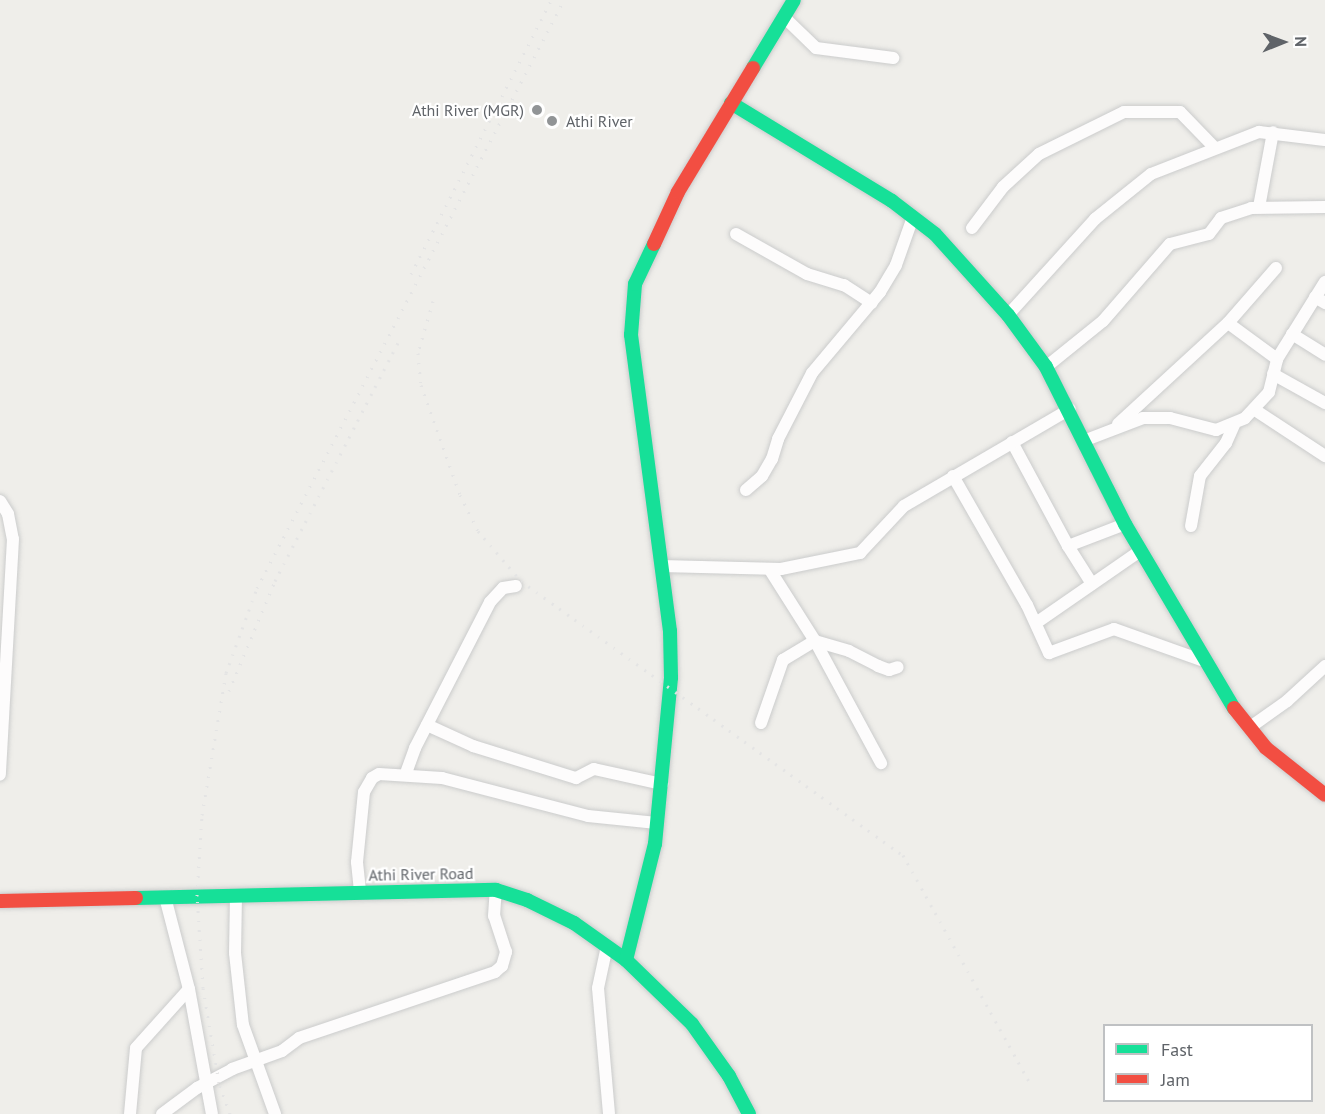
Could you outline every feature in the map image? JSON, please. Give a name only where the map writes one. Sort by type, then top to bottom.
[{"type":"street","points":[[626,960],[642,906],[657,824],[671,668],[661,566],[634,380],[631,335],[635,284],[678,192],[794,0]]},
{"type":"street","points":[[785,18],[816,48],[893,58]]},
{"type":"street","points":[[731,103],[835,163],[913,217],[935,234],[1008,315],[1046,367],[1070,409],[1125,524],[1201,660],[1266,748],[1325,795]]},
{"type":"street","points":[[972,228],[1003,187],[1039,154],[1124,112],[1180,112],[1215,148]]},
{"type":"street","points":[[1008,315],[1095,219],[1134,185],[1166,166],[1251,134],[1274,132],[1325,140]]},
{"type":"street","points":[[1260,207],[1274,132]]},
{"type":"street","points":[[1046,367],[1103,321],[1164,248],[1209,234],[1221,218],[1260,207],[1325,207]]},
{"type":"street","points":[[746,490],[762,476],[772,459],[778,439],[812,373],[872,303],[896,265],[913,217]]},
{"type":"street","points":[[736,234],[807,274],[844,285],[872,303]]},
{"type":"street","points":[[1086,440],[1118,424],[1228,322],[1275,268]]},
{"type":"street","points":[[1118,424],[1152,418],[1170,418],[1208,430],[1234,425],[1255,410],[1269,392],[1277,359],[1292,334],[1320,300],[1325,282]]},
{"type":"street","points":[[1228,322],[1277,359]]},
{"type":"street","points":[[1292,334],[1325,355]]},
{"type":"street","points":[[1273,374],[1325,403]]},
{"type":"street","points":[[661,566],[770,570],[821,563],[866,551],[904,506],[1070,409]]},
{"type":"street","points":[[1255,410],[1325,456]]},
{"type":"street","points":[[1191,526],[1200,476],[1226,442],[1234,425]]},
{"type":"street","points":[[1012,442],[1068,546],[1092,584]]},
{"type":"street","points":[[952,476],[1036,623],[1049,653],[1062,652],[1114,629],[1201,660]]},
{"type":"street","points":[[0,501],[8,514],[13,539],[4,616],[0,775]]},
{"type":"street","points":[[1068,546],[1125,524]]},
{"type":"street","points":[[1036,623],[1140,550]]},
{"type":"street","points":[[770,570],[815,641],[881,763]]},
{"type":"street","points":[[406,774],[490,602],[503,588],[516,586]]},
{"type":"street","points":[[761,723],[783,660],[815,641],[849,651],[889,670],[898,667]]},
{"type":"street","points":[[1249,728],[1287,701],[1325,666]]},
{"type":"street","points":[[428,725],[472,746],[576,778],[594,769],[662,784]]},
{"type":"street","points":[[360,891],[357,862],[368,784],[379,774],[406,774],[542,801],[588,816],[657,824]]},
{"type":"street","points":[[162,1114],[206,1083],[252,1060],[282,1051],[299,1038],[495,972],[502,966],[506,952],[494,916],[496,890]]},
{"type":"street","name":"Athi River Road","points":[[0,901],[360,891],[496,890],[555,913],[607,945],[626,960],[692,1024],[729,1076],[749,1114]]},
{"type":"street","points":[[236,896],[237,976],[252,1060],[275,1114]]},
{"type":"street","points":[[165,897],[189,989],[212,1114]]},
{"type":"street","points":[[607,945],[598,988],[609,1114]]},
{"type":"street","points":[[130,1114],[136,1048],[189,989]]},
{"type":"railway","points":[[411,274],[551,0]]},
{"type":"railway","points":[[230,1114],[219,1083],[203,988],[197,896],[202,815],[226,673],[257,588],[564,0]]},
{"type":"railway","points":[[433,301],[418,353],[421,385],[460,495],[478,531],[521,581],[903,855],[1030,1083]]},
{"type":"railway","points":[[229,691],[275,581],[400,339]]},
{"type":"traffic: fast","points":[[753,68],[794,0]]},
{"type":"traffic: fast","points":[[731,103],[892,201],[935,234],[1008,315],[1046,367],[1125,524],[1234,708]]},
{"type":"traffic: fast","points":[[626,960],[655,844],[671,678],[670,631],[631,335],[635,284],[654,244]]},
{"type":"traffic: fast","points":[[136,898],[496,890],[527,900],[574,923],[626,960],[692,1024],[729,1076],[749,1114]]},
{"type":"traffic: jam","points":[[654,244],[678,192],[753,68]]},
{"type":"traffic: jam","points":[[1234,708],[1266,748],[1325,795]]},
{"type":"traffic: jam","points":[[0,901],[136,898]]},
{"type":"place","name":"Athi River (MGR)","points":[[537,110]]},
{"type":"place","name":"Athi River","points":[[552,121]]}]
